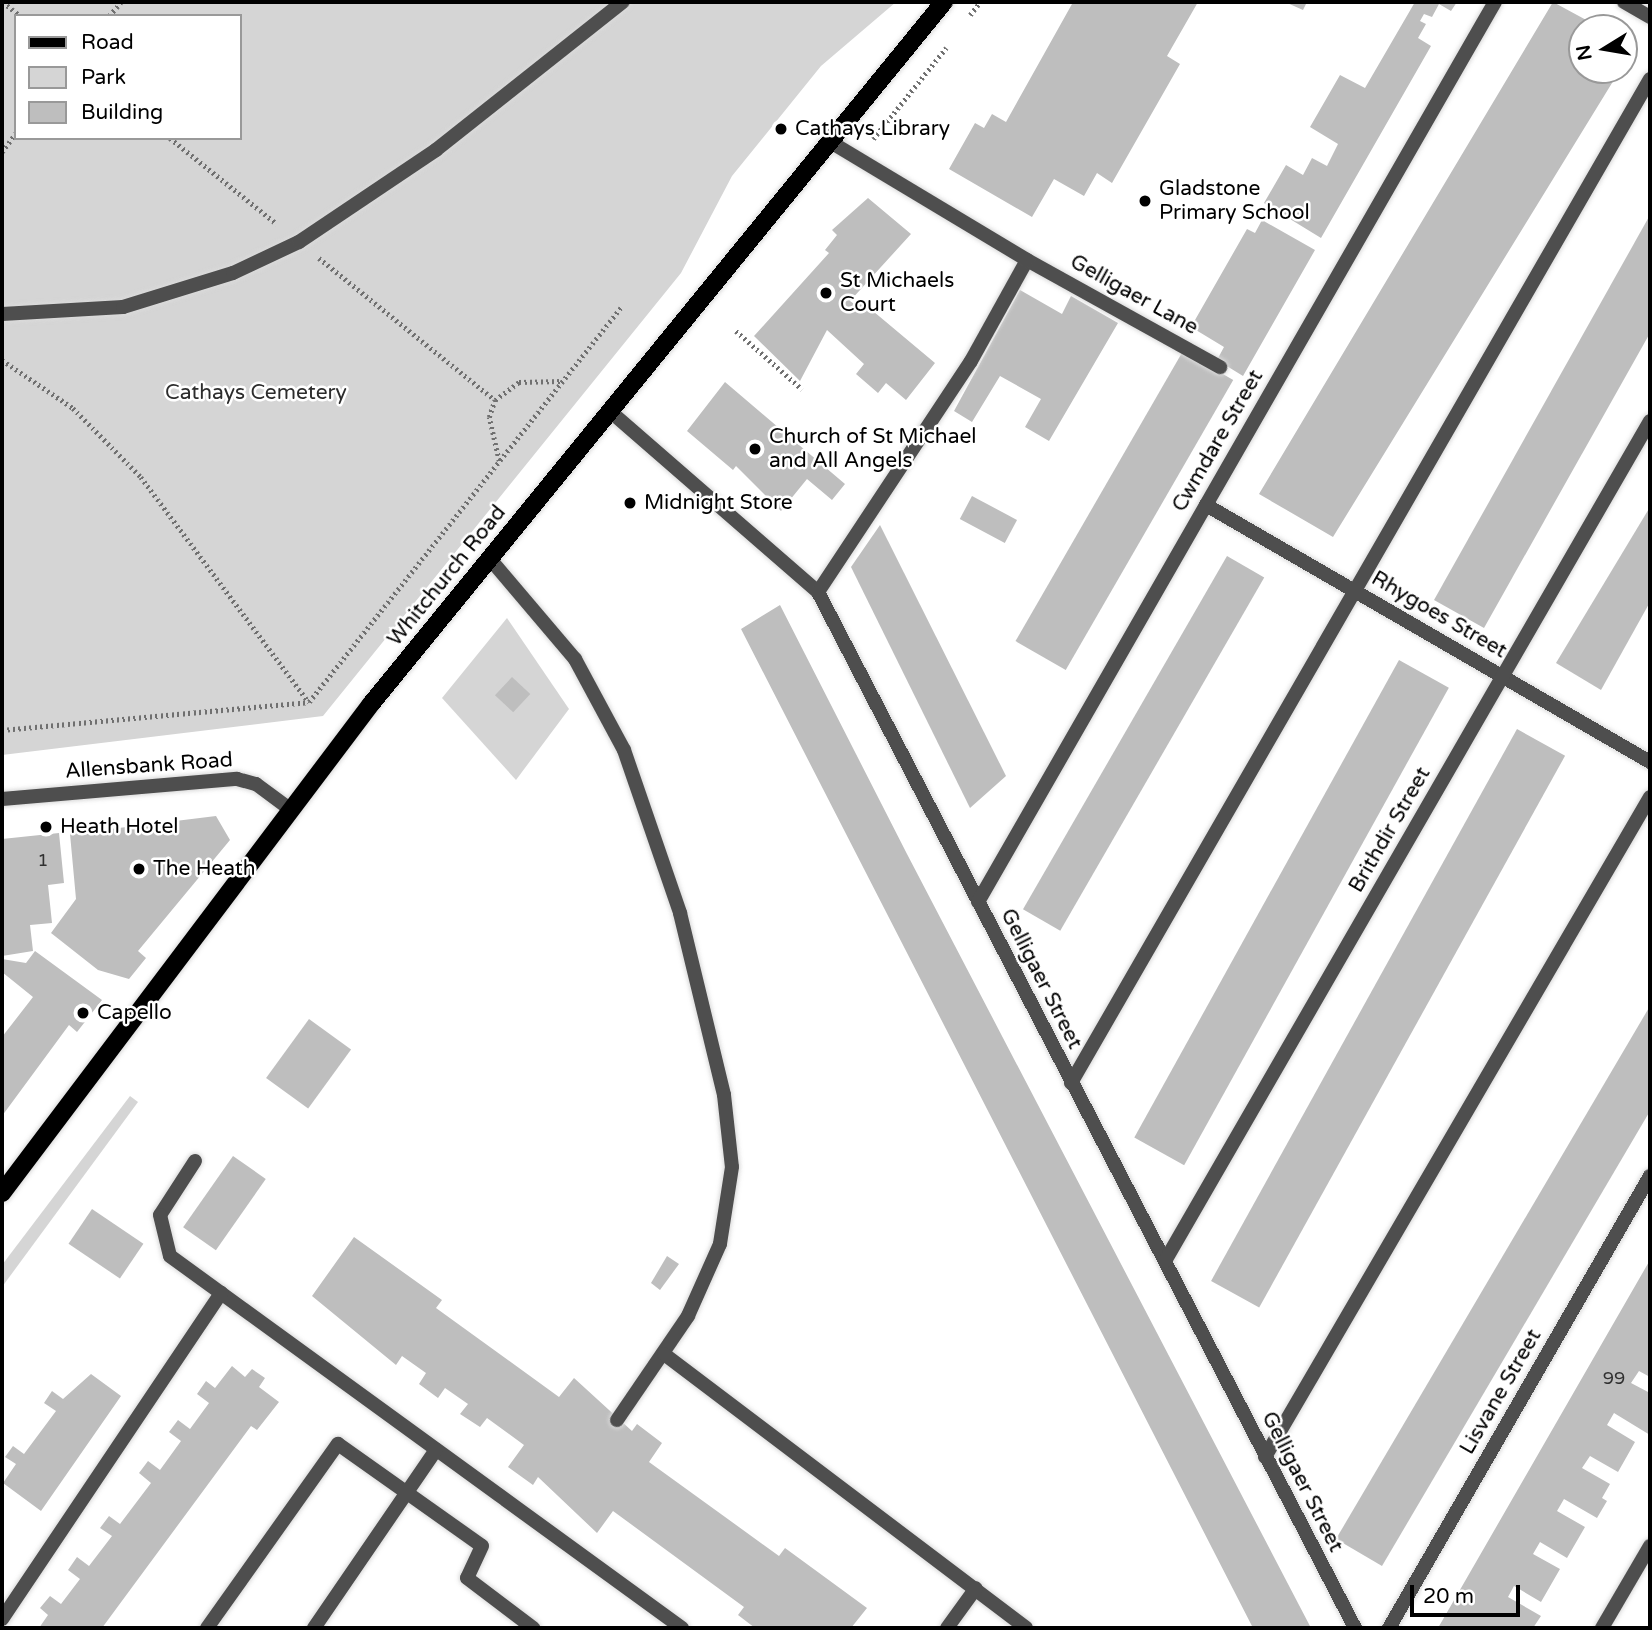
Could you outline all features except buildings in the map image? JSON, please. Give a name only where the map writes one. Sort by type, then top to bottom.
[{"type":"main road","name":"Whitchurch Road","points":[[2,1193],[291,810],[944,2]]},
{"type":"street","points":[[2,314],[136,303],[233,273],[299,242],[436,150],[623,2]]},
{"type":"street","name":"Cwmdare Street","points":[[978,902],[1495,2]]},
{"type":"street","points":[[1624,2],[1650,17]]},
{"type":"street","points":[[1071,1083],[1650,79]]},
{"type":"street","name":"Gelligaer Lane","points":[[831,142],[1027,260],[1220,368]]},
{"type":"street","points":[[818,592],[971,361],[1027,260]]},
{"type":"street","name":"Gelligaer Street","points":[[611,412],[818,592],[1354,1628]]},
{"type":"street","name":"Brithdir Street","points":[[1165,1261],[1650,421]]},
{"type":"street","name":"Rhygoes Street","points":[[1206,505],[1650,762]]},
{"type":"street","points":[[491,560],[575,659],[624,750],[660,847],[717,1051],[730,1140],[728,1216],[710,1273],[664,1354],[617,1420]]},
{"type":"street","name":"Allensbank Road","points":[[2,799],[247,780],[291,810]]},
{"type":"street","points":[[1265,1457],[1650,797]]},
{"type":"street","points":[[195,1161],[160,1215],[170,1256],[682,1628]]},
{"type":"street","name":"Lisvane Street","points":[[1389,1628],[1650,1176]]},
{"type":"street","points":[[2,1619],[221,1293]]},
{"type":"street","points":[[664,1354],[1026,1628]]},
{"type":"street","points":[[207,1628],[338,1444],[482,1546],[467,1578],[533,1628]]},
{"type":"street","points":[[314,1628],[436,1450]]},
{"type":"street","points":[[1602,1628],[1650,1546]]},
{"type":"street","points":[[947,1628],[976,1588]]},
{"type":"path","points":[[3,2],[18,14]]},
{"type":"path","points":[[2,152],[14,137]]},
{"type":"path","points":[[172,140],[495,400]]},
{"type":"path","points":[[2,730],[309,702],[622,306]]},
{"type":"path","points":[[736,331],[802,388]]},
{"type":"path","points":[[2,360],[73,408],[141,477],[309,702]]},
{"type":"path","points":[[499,461],[489,417],[495,400],[519,382],[562,381]]},
{"type":"green space","name":"Cathays Cemetery","points":[[2,2],[896,2],[821,66],[732,176],[681,273],[323,716],[2,755]]},
{"type":"green space","points":[[507,618],[569,709],[516,780],[442,698]]},
{"type":"green space","points":[[130,1096],[138,1102],[2,1287],[2,1265]]},
{"type":"place","name":"Cathays Library","points":[[781,129]]},
{"type":"place","name":"Gladstone Primary School","points":[[1145,201]]},
{"type":"place","name":"St Michaels Court","points":[[826,293]]},
{"type":"place","name":"Church of St Michael and All Angels","points":[[755,449]]},
{"type":"place","name":"Midnight Store","points":[[630,503]]},
{"type":"place","name":"Heath Hotel","points":[[46,827]]},
{"type":"place","name":"The Heath","points":[[139,869]]},
{"type":"place","name":"Capello","points":[[83,1013]]}]
